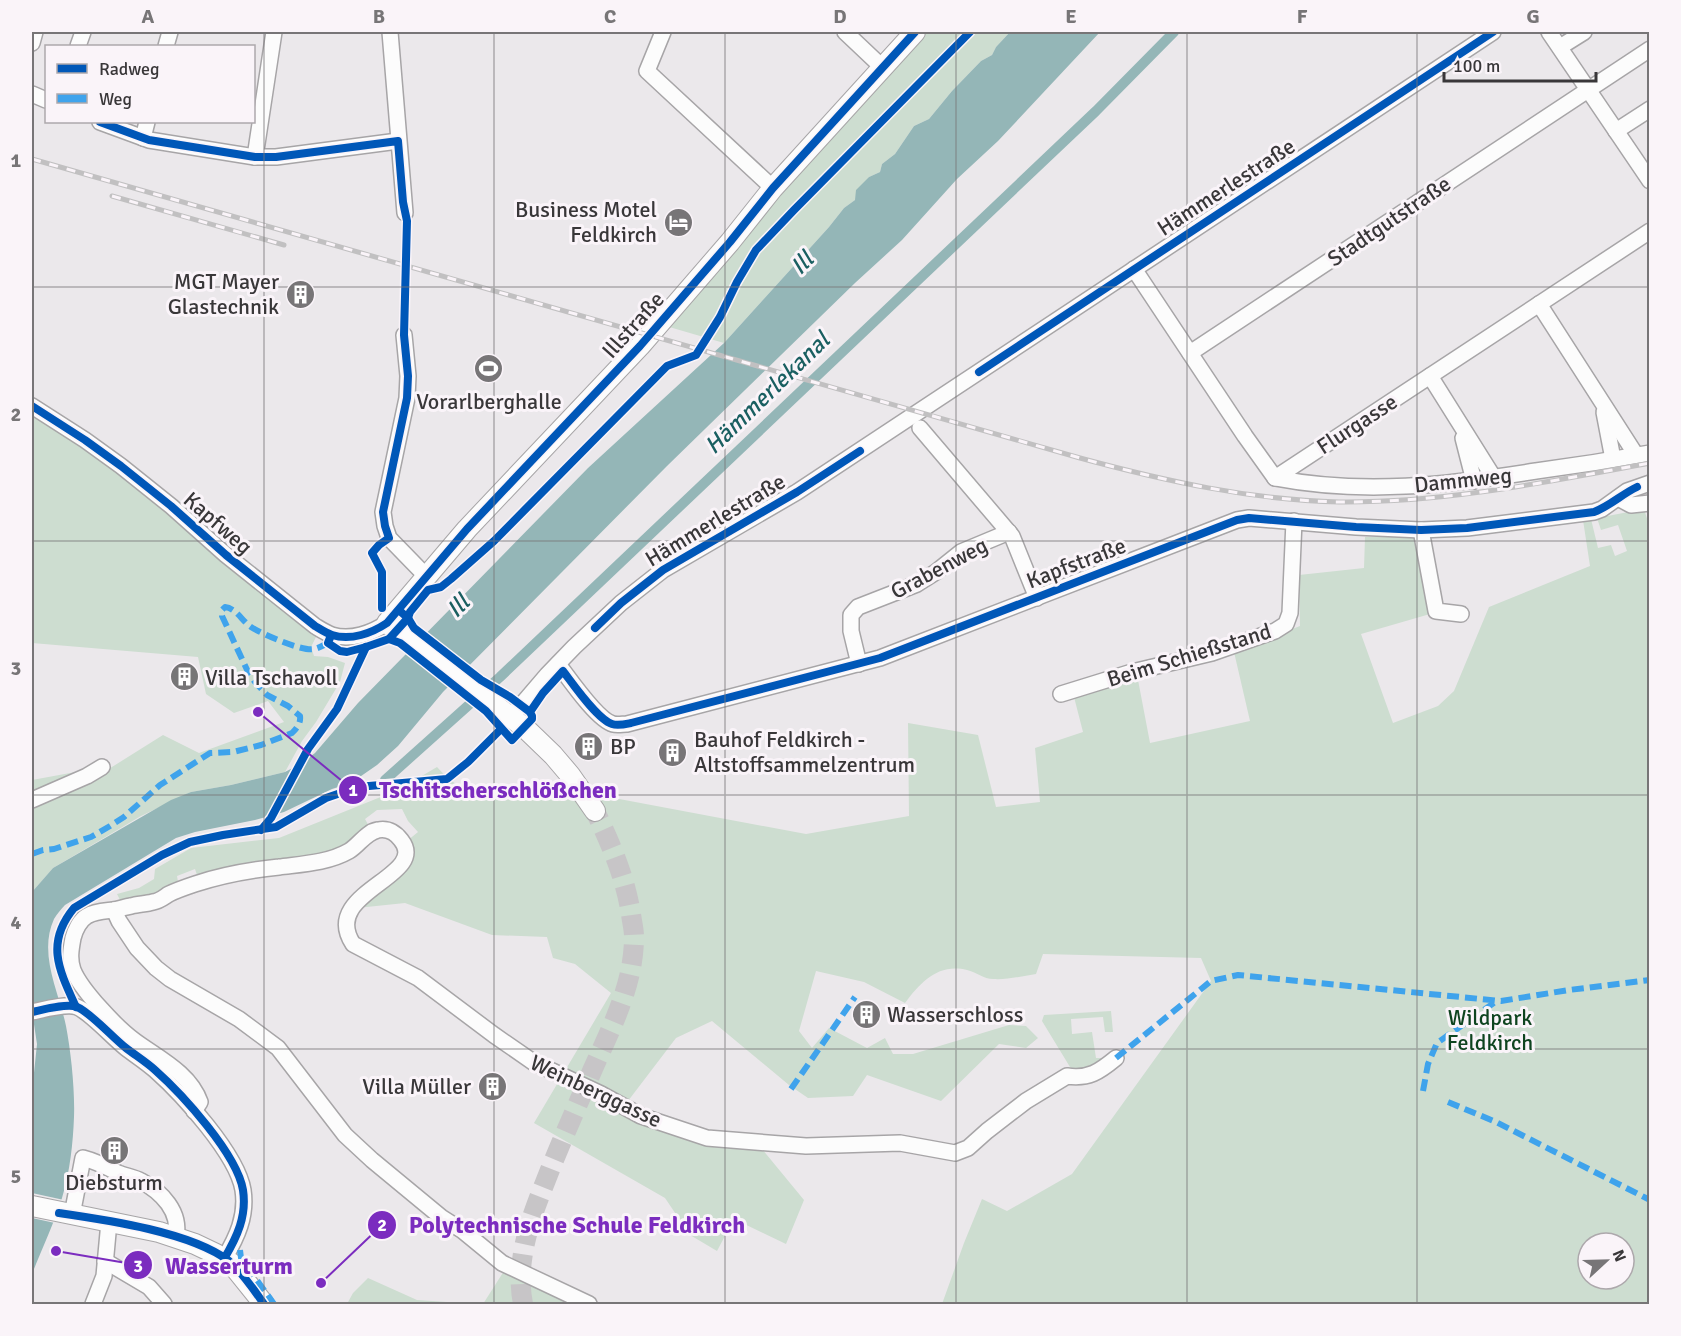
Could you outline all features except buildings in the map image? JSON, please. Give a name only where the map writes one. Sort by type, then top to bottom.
[{"type":"main road","name":"Illstraße","points":[[387,623],[467,529],[640,346],[730,242],[773,188],[915,32]]},
{"type":"main road","points":[[387,623],[525,728],[570,775],[595,811]]},
{"type":"main road","points":[[32,1206],[176,1237],[201,1246],[231,1263],[264,1305]]},
{"type":"street","points":[[32,43],[35,32]]},
{"type":"street","points":[[255,157],[274,32]]},
{"type":"street","points":[[390,32],[405,213]]},
{"type":"street","points":[[663,32],[647,70],[773,188]]},
{"type":"street","points":[[845,32],[882,67]]},
{"type":"street","name":"Hämmerlestraße","points":[[511,717],[558,664],[621,603],[663,570],[797,492],[1493,32]]},
{"type":"street","points":[[1549,32],[1648,175]]},
{"type":"street","points":[[1560,47],[1584,32]]},
{"type":"street","name":"Stadtgutstraße","points":[[1190,353],[1650,49]]},
{"type":"street","points":[[1616,131],[1650,109]]},
{"type":"street","points":[[103,123],[143,138],[255,157],[276,157],[398,141]]},
{"type":"street","points":[[143,138],[147,123]]},
{"type":"street","name":"Flurgasse","points":[[1275,478],[1650,231]]},
{"type":"street","points":[[1134,269],[1275,478]]},
{"type":"street","points":[[1539,304],[1603,403],[1643,454]]},
{"type":"street","points":[[404,335],[408,376],[407,398],[384,512],[385,526],[388,538],[426,576]]},
{"type":"street","points":[[1430,376],[1494,478]]},
{"type":"street","points":[[1603,403],[1613,459]]},
{"type":"street","name":"Kapfweg","points":[[32,406],[121,466],[171,506],[239,566],[315,626],[331,635],[345,638],[375,630],[387,623]]},
{"type":"street","points":[[1459,424],[1474,482]]},
{"type":"street","points":[[920,428],[1012,536],[1036,597]]},
{"type":"street","name":"Dammweg","points":[[1275,478],[1301,483],[1383,488],[1474,482],[1643,454]]},
{"type":"street","name":"Kapfstraße","points":[[558,664],[599,714],[613,724],[646,720],[858,664],[898,651],[1237,519],[1421,530],[1467,528],[1587,513],[1602,509],[1637,486],[1650,483]]},
{"type":"street","points":[[1618,498],[1631,505],[1650,502]]},
{"type":"street","name":"Beim Schießstand","points":[[1061,694],[1132,672],[1212,653],[1275,631],[1286,624],[1290,613],[1294,521]]},
{"type":"street","points":[[1421,530],[1436,611],[1461,614]]},
{"type":"street","name":"Grabenweg","points":[[858,664],[850,615],[858,607],[917,584],[961,552],[1009,532]]},
{"type":"street","points":[[32,800],[102,767]]},
{"type":"street","name":"Weinberggasse","points":[[114,910],[156,902],[193,884],[226,874],[330,859],[351,850],[372,832],[389,830],[404,844],[405,857],[401,865],[350,909],[346,928],[353,944],[418,978],[523,1057],[641,1116],[707,1138],[806,1146],[900,1143],[955,1154],[968,1148],[1026,1101],[1066,1076],[1080,1078],[1093,1074],[1116,1058]]},
{"type":"street","points":[[194,1111],[200,1102],[190,1083],[174,1068],[133,1040],[110,1018],[73,970],[70,959],[74,935],[78,926],[88,915],[98,911],[114,910],[136,948],[156,968],[170,979],[239,1019],[278,1048],[345,1135],[441,1217],[463,1231],[502,1263],[589,1305]]},
{"type":"street","points":[[32,1012],[72,1006],[154,1069],[194,1111],[230,1158],[241,1179],[243,1190],[241,1226],[224,1259]]},
{"type":"street","points":[[65,1214],[83,1158],[140,1181],[157,1193],[171,1207],[176,1218],[176,1237]]},
{"type":"street","points":[[93,1305],[104,1276],[109,1222]]},
{"type":"street","points":[[105,1261],[149,1287],[164,1305]]},
{"type":"green space","points":[[915,32],[1010,32],[992,55],[981,61],[929,119],[914,126],[895,154],[882,164],[880,172],[869,177],[855,200],[844,208],[724,343],[659,324]]},
{"type":"green space","points":[[32,406],[85,440],[317,635],[311,647],[314,656],[328,657],[345,663],[340,682],[285,772],[191,792],[141,816],[53,868],[32,892],[32,780],[81,771],[104,772],[163,735],[199,753],[284,722],[268,701],[234,713],[206,694],[198,657],[32,643]]},
{"type":"green space","name":"Wildpark Feldkirch","points":[[1644,509],[1650,528],[1649,1304],[942,1304],[982,1199],[1007,1211],[1072,1174],[1211,981],[1201,958],[1043,954],[1036,974],[990,979],[970,971],[947,969],[924,981],[905,1003],[864,982],[816,971],[799,1031],[812,1048],[829,1028],[867,1048],[885,1038],[893,1054],[913,1054],[1009,1025],[1026,1026],[1038,1038],[1026,1048],[999,1044],[941,1101],[867,1075],[853,1096],[808,1098],[712,1021],[676,1038],[628,1101],[654,1115],[708,1134],[752,1137],[804,1200],[786,1244],[734,1219],[717,1251],[690,1235],[665,1198],[534,1123],[611,993],[575,964],[553,958],[547,937],[492,935],[405,903],[357,908],[379,888],[407,841],[418,832],[408,821],[402,809],[377,810],[365,819],[370,828],[339,850],[198,878],[195,869],[177,876],[178,882],[154,896],[121,902],[117,894],[139,888],[154,879],[155,869],[191,848],[279,838],[398,790],[437,767],[456,784],[479,795],[577,797],[598,795],[806,834],[909,816],[908,723],[978,735],[996,807],[1040,802],[1035,748],[1083,732],[1074,697],[1138,680],[1150,743],[1250,721],[1234,652],[1300,626],[1299,575],[1364,568],[1365,537],[1416,536],[1430,614],[1361,634],[1393,723],[1438,706],[1454,691],[1489,607],[1590,566],[1583,520],[1591,519],[1598,548],[1611,545],[1615,556],[1627,551],[1618,525],[1601,530],[1597,518]]},
{"type":"green space","points":[[1111,1011],[1113,1032],[1105,1032],[1103,1017],[1071,1019],[1072,1034],[1092,1032],[1096,1058],[1110,1058],[1079,1073],[1070,1067],[1042,1021],[1044,1015]]},
{"type":"green space","points":[[504,1271],[574,1304],[483,1304]]},
{"type":"green space","points":[[368,1278],[417,1300],[477,1304],[347,1304],[353,1293]]},
{"type":"water","name":"Ill","points":[[1010,32],[1100,32],[998,141],[957,179],[902,240],[667,466],[443,692],[398,746],[377,765],[351,783],[332,789],[284,812],[176,838],[65,905],[59,912],[54,919],[48,946],[51,973],[70,1047],[74,1095],[73,1137],[65,1188],[32,1274],[32,1092],[37,1044],[32,1011],[32,892],[53,868],[171,800],[191,792],[285,772],[315,753],[358,703],[588,468],[724,343],[844,208],[855,200],[856,190],[869,177],[880,172],[882,164],[895,154],[914,126],[929,119],[981,61],[992,55]]},
{"type":"pier","points":[[423,633],[470,668],[452,687],[406,651]]},
{"type":"pier","points":[[32,1193],[64,1200],[55,1223],[32,1218]]},
{"type":"waterway","name":"Hämmerlekanal","points":[[385,780],[500,677],[1096,111],[1174,32]]},
{"type":"tunnel","points":[[523,1304],[522,1259],[533,1214],[614,1022],[626,989],[633,955],[634,931],[625,887],[612,848],[595,811]]},
{"type":"railway","points":[[32,159],[1080,458],[1208,488],[1273,498],[1339,502],[1417,499],[1495,490],[1650,463]]},
{"type":"railway","points":[[112,196],[284,245]]},
{"type":"marked path","points":[[32,854],[91,837],[124,817],[160,785],[210,753],[233,752],[261,745],[292,733],[296,729],[300,716],[288,706],[267,695],[249,674],[222,616],[222,610],[225,607],[236,612],[251,627],[292,645],[314,649],[328,643],[330,638]]},
{"type":"marked path","points":[[1116,1058],[1211,981],[1238,975],[1501,1001],[1650,980]]},
{"type":"marked path","points":[[791,1089],[855,997]]},
{"type":"marked path","points":[[1423,1091],[1428,1064],[1437,1043],[1498,1000]]},
{"type":"marked path","points":[[1448,1102],[1496,1122],[1650,1200]]},
{"type":"marked path","points":[[240,1250],[241,1258],[274,1304]]},
{"type":"cycle path","points":[[32,406],[121,466],[171,506],[226,555],[315,626],[339,637],[361,635],[375,630],[387,623],[467,529],[640,346],[730,242],[773,188],[915,32]]},
{"type":"cycle path","points":[[331,635],[328,643],[340,651],[347,652],[389,639],[428,590],[441,587],[494,541],[667,366],[696,355],[720,317],[756,250],[970,32]]},
{"type":"cycle path","points":[[979,372],[1493,32]]},
{"type":"cycle path","points":[[103,123],[149,140],[255,157],[276,157],[398,141],[403,202],[407,221],[404,335],[408,376],[407,398],[383,512],[389,538],[372,553],[382,572],[382,608]]},
{"type":"cycle path","points":[[595,628],[621,603],[663,570],[797,492],[860,451]]},
{"type":"cycle path","points":[[389,639],[400,643],[486,711],[512,740],[532,719],[530,712],[563,671],[599,715],[612,724],[624,724],[880,658],[1237,520],[1249,518],[1421,530],[1467,528],[1594,512],[1637,487]]},
{"type":"cycle path","points":[[401,612],[414,628],[481,680],[530,712]]},
{"type":"cycle path","points":[[261,830],[271,818],[308,749],[337,709],[366,647]]},
{"type":"cycle path","points":[[76,1007],[60,969],[57,945],[65,921],[74,908],[162,855],[190,842],[276,827],[326,798],[358,787],[447,779],[501,729]]},
{"type":"cycle path","points":[[32,1012],[67,1006],[82,1010],[155,1070],[207,1126],[231,1159],[243,1190],[244,1209],[240,1226],[224,1259]]},
{"type":"cycle path","points":[[59,1213],[148,1229],[193,1242],[213,1251],[234,1265],[264,1304]]},
{"type":"place","name":"Business Motel Feldkirch","points":[[678,222]]},
{"type":"place","name":"MGT Mayer Glastechnik","points":[[300,294]]},
{"type":"place","name":"Vorarlberghalle","points":[[489,369]]},
{"type":"place","name":"Villa Tschavoll","points":[[184,677]]},
{"type":"place","name":"Tschitscherschlößchen","points":[[258,712]]},
{"type":"place","name":"BP","points":[[589,746]]},
{"type":"place","name":"Bauhof Feldkirch - Altstoffsammelzentrum","points":[[673,752]]},
{"type":"place","name":"Wasserschloss","points":[[866,1014]]},
{"type":"place","name":"Villa Müller","points":[[492,1086]]},
{"type":"place","name":"Diebsturm","points":[[114,1150]]},
{"type":"place","name":"Wasserturm","points":[[56,1251]]},
{"type":"place","name":"Polytechnische Schule Feldkirch","points":[[321,1283]]}]
